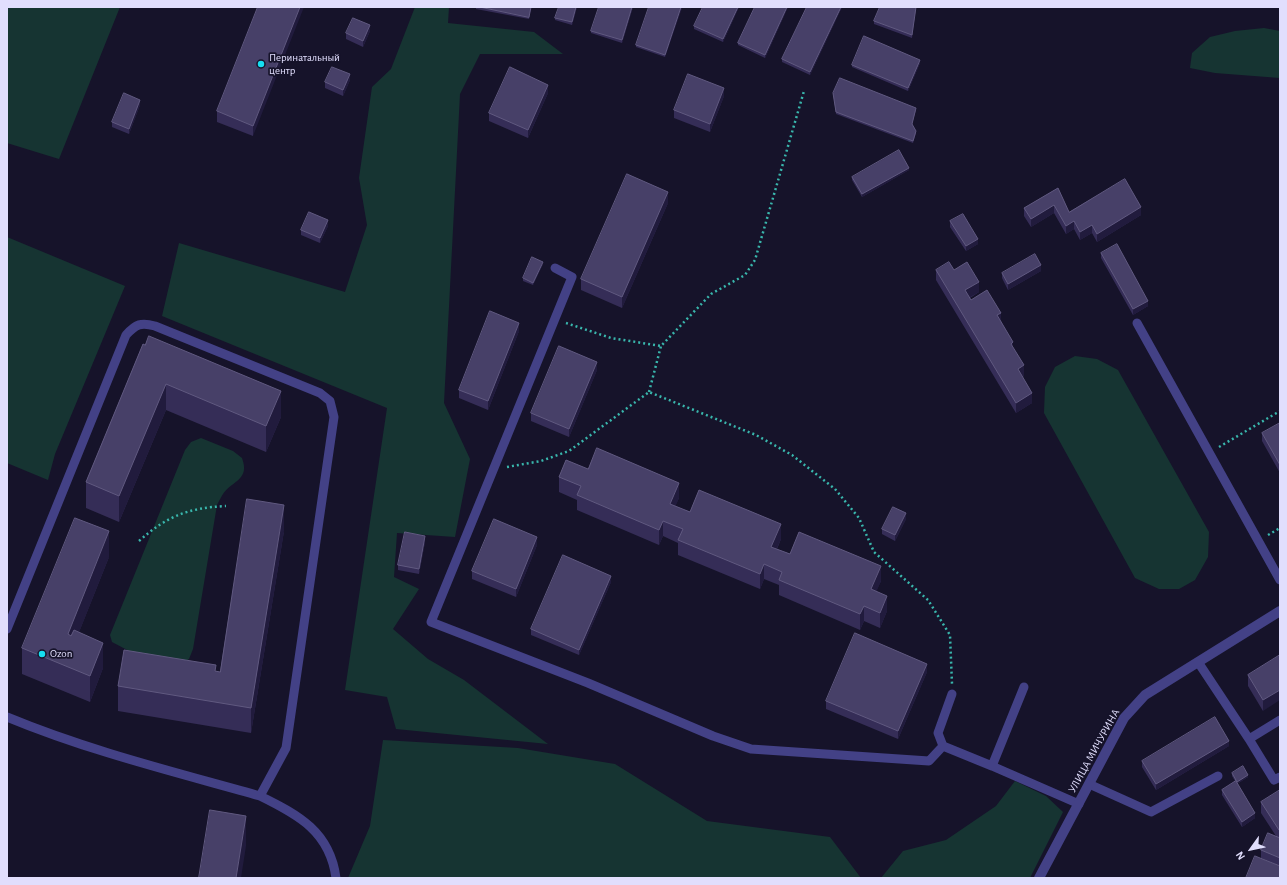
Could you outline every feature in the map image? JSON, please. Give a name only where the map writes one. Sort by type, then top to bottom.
[{"type":"street","name":"УЛИЦА МИЧУРИНА","points":[[1039,878],[1124,718],[1145,695],[1280,611]]},
{"type":"lane","points":[[555,268],[572,277],[431,622],[588,683],[713,736],[751,749],[929,761],[942,746]]},
{"type":"lane","points":[[7,629],[126,335],[136,325],[142,323],[155,326],[320,393],[330,401],[334,417],[286,748],[260,796]]},
{"type":"lane","points":[[1137,323],[1280,580]]},
{"type":"lane","points":[[1198,662],[1250,739],[1274,780],[1280,777]]},
{"type":"lane","points":[[992,766],[1024,687]]},
{"type":"lane","points":[[942,746],[938,733],[952,694]]},
{"type":"lane","points":[[7,717],[41,731],[97,749],[260,796],[304,819],[321,837],[334,863],[336,878]]},
{"type":"lane","points":[[1250,739],[1280,720]]},
{"type":"lane","points":[[942,746],[1079,804]]},
{"type":"lane","points":[[1090,784],[1151,812],[1218,776]]},
{"type":"path","points":[[493,469],[541,461],[569,451],[648,392],[661,346],[711,294],[746,274],[755,260],[804,91]]},
{"type":"path","points":[[554,320],[611,338],[661,346]]},
{"type":"path","points":[[648,392],[756,435],[792,454],[835,489],[859,518],[874,552],[928,600],[950,635],[952,694]]},
{"type":"path","points":[[1210,452],[1280,411]]},
{"type":"path","points":[[139,542],[161,523],[180,513],[200,508],[226,506]]},
{"type":"green space","points":[[7,7],[120,7],[59,159],[7,143]]},
{"type":"green space","points":[[415,7],[449,7],[448,23],[534,32],[563,54],[480,54],[460,94],[444,403],[470,459],[455,537],[397,533],[394,577],[419,589],[393,629],[428,659],[464,680],[548,744],[396,729],[387,697],[345,690],[387,408],[162,316],[179,243],[345,292],[367,225],[359,178],[372,87],[391,69]]},
{"type":"green space","points":[[1264,28],[1280,31],[1280,78],[1215,73],[1190,68],[1192,53],[1210,37],[1235,31]]},
{"type":"green space","points":[[7,237],[125,286],[55,454],[48,480],[7,463]]},
{"type":"green space","points":[[1075,356],[1097,359],[1118,370],[1209,532],[1208,557],[1195,580],[1179,589],[1159,589],[1135,578],[1044,413],[1045,387],[1055,367]]},
{"type":"green space","points":[[201,438],[233,451],[242,458],[244,471],[239,479],[223,494],[217,505],[193,649],[189,659],[184,662],[133,653],[112,642],[110,635],[185,450],[191,442]]},
{"type":"green space","points":[[383,740],[518,748],[615,764],[707,821],[830,837],[861,878],[348,878],[370,826]]},
{"type":"green space","points":[[1015,781],[1046,796],[1063,812],[1030,878],[881,878],[903,851],[946,840],[996,806]]},
{"type":"building","name":"Перинатальный центр","points":[[258,7],[300,7],[253,126],[217,111]]},
{"type":"building","points":[[480,7],[531,7],[529,17]]},
{"type":"building","points":[[559,7],[576,7],[572,22],[555,18]]},
{"type":"building","points":[[599,7],[632,7],[622,40],[591,31]]},
{"type":"building","points":[[649,7],[681,7],[665,55],[636,45]]},
{"type":"building","points":[[703,7],[738,7],[723,39],[694,26]]},
{"type":"building","points":[[755,7],[787,7],[765,55],[738,43]]},
{"type":"building","points":[[807,7],[841,7],[810,72],[782,59]]},
{"type":"building","points":[[880,7],[916,7],[912,35],[874,21]]},
{"type":"building","points":[[353,18],[370,25],[363,41],[346,33]]},
{"type":"building","points":[[864,36],[920,60],[908,88],[852,65]]},
{"type":"building","points":[[332,67],[350,74],[343,90],[325,82]]},
{"type":"building","points":[[510,67],[548,85],[528,130],[489,113]]},
{"type":"building","points":[[688,74],[724,88],[710,124],[674,110]]},
{"type":"building","points":[[840,78],[916,108],[912,124],[916,131],[913,141],[836,112],[833,93]]},
{"type":"building","points":[[124,93],[140,100],[129,129],[112,122]]},
{"type":"building","points":[[899,150],[909,168],[862,194],[852,177]]},
{"type":"building","points":[[627,174],[668,192],[622,297],[581,279]]},
{"type":"building","points":[[1125,179],[1141,207],[1097,234],[1092,225],[1080,232],[1074,221],[1066,226],[1054,205],[1031,219],[1024,208],[1058,188],[1069,212]]},
{"type":"building","points":[[309,212],[328,220],[320,238],[301,230]]},
{"type":"building","points":[[963,214],[978,239],[966,246],[950,221]]},
{"type":"building","points":[[1117,244],[1148,301],[1133,309],[1101,253]]},
{"type":"building","points":[[1035,254],[1041,265],[1008,284],[1002,273]]},
{"type":"building","points":[[532,257],[543,262],[533,283],[523,278]]},
{"type":"building","points":[[949,262],[954,270],[967,262],[979,282],[965,290],[971,300],[987,290],[1001,313],[997,315],[1013,342],[1011,344],[1024,365],[1018,369],[1032,393],[1016,403],[936,270]]},
{"type":"building","points":[[490,311],[519,323],[488,401],[459,390]]},
{"type":"building","points":[[149,336],[281,391],[266,426],[166,384],[119,496],[86,482],[143,344],[145,345]]},
{"type":"building","points":[[559,346],[597,362],[569,429],[531,413]]},
{"type":"building","points":[[1280,423],[1280,465],[1262,433]]},
{"type":"building","points":[[597,448],[679,483],[670,504],[690,512],[699,490],[781,524],[771,547],[790,554],[799,532],[881,566],[871,589],[887,596],[880,613],[864,606],[860,614],[779,580],[782,572],[764,564],[760,574],[678,540],[683,529],[663,521],[659,530],[577,495],[581,486],[559,477],[566,460],[588,469]]},
{"type":"building","points":[[247,499],[284,505],[251,708],[118,686],[124,650],[216,665],[215,671],[220,672]]},
{"type":"building","points":[[893,507],[906,513],[895,535],[882,529]]},
{"type":"building","points":[[75,518],[109,531],[68,634],[71,636],[74,630],[103,643],[90,676],[22,648]]},
{"type":"building","points":[[494,519],[537,537],[516,589],[472,571]]},
{"type":"building","points":[[405,532],[425,536],[419,569],[398,565]]},
{"type":"building","points":[[563,555],[611,576],[579,650],[531,629]]},
{"type":"building","points":[[855,633],[927,664],[898,731],[826,701]]},
{"type":"building","points":[[1280,655],[1280,690],[1263,700],[1248,675]]},
{"type":"building","points":[[1215,717],[1229,741],[1156,784],[1142,761]]},
{"type":"building","points":[[1243,766],[1248,775],[1237,782],[1232,773]]},
{"type":"building","points":[[1236,781],[1255,813],[1242,822],[1222,790]]},
{"type":"building","points":[[1280,790],[1280,829],[1279,830],[1261,802]]},
{"type":"building","points":[[210,810],[246,816],[236,878],[199,878]]},
{"type":"building","points":[[1268,833],[1280,838],[1280,858],[1261,850]]},
{"type":"building","points":[[1255,856],[1280,866],[1280,878],[1246,878]]},
{"type":"place","name":"Перинатальный центр","points":[[261,64]]},
{"type":"place","name":"Ozon","points":[[42,654]]}]
